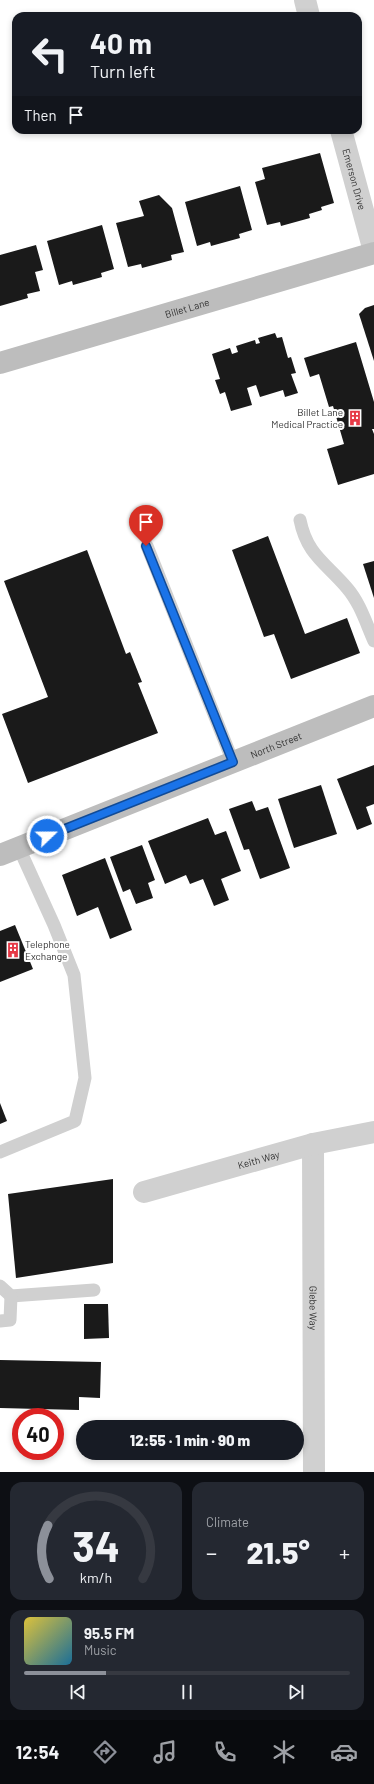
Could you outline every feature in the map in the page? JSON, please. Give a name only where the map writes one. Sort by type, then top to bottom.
[{"type":"street","points":[[305,0],[309,12]]},
{"type":"street","name":"Emerson Drive","points":[[342,134],[374,252]]},
{"type":"street","name":"Billet Lane","points":[[0,363],[374,252]]},
{"type":"street","name":"North Street","points":[[9,851],[374,706]]},
{"type":"street","name":"Keith Way","points":[[144,1192],[313,1144],[374,1132]]},
{"type":"street","name":"Glebe Way","points":[[313,1144],[314,1472]]},
{"type":"lane","points":[[300,520],[306,541],[317,557],[347,588],[360,608],[374,641]]},
{"type":"lane","points":[[146,546],[233,762]]},
{"type":"lane","points":[[0,1152],[75,1121],[85,1078],[74,975],[54,925],[9,851]]},
{"type":"lane","points":[[0,1286],[11,1296],[94,1290]]},
{"type":"lane","points":[[0,1321],[10,1320],[11,1296]]},
{"type":"building","points":[[320,153],[334,203],[321,207],[322,210],[309,214],[310,218],[281,226],[280,222],[267,225],[255,182],[265,179],[262,168]]},
{"type":"building","points":[[240,186],[252,230],[239,234],[240,238],[211,246],[210,242],[197,246],[185,202]]},
{"type":"building","points":[[159,195],[172,208],[184,252],[171,255],[172,260],[142,268],[141,264],[128,267],[116,223],[144,216],[139,201]]},
{"type":"building","points":[[102,225],[114,269],[101,273],[102,277],[73,285],[72,281],[59,285],[47,241]]},
{"type":"building","points":[[36,245],[43,270],[35,272],[40,291],[27,294],[28,298],[0,306],[0,255]]},
{"type":"building","points":[[374,305],[374,361],[359,314],[365,308]]},
{"type":"building","points":[[275,333],[277,338],[282,337],[288,358],[291,357],[296,373],[291,374],[298,393],[285,397],[283,390],[260,397],[256,385],[247,388],[252,405],[231,411],[225,392],[220,394],[215,380],[220,379],[212,354],[230,348],[232,354],[238,352],[236,346],[255,340],[256,344],[260,343],[258,338]]},
{"type":"building","name":"Billet Lane Medical Practice","points":[[356,342],[374,402],[374,429],[372,429],[374,434],[374,474],[338,485],[327,449],[344,444],[333,406],[329,407],[319,374],[310,377],[304,358]]},
{"type":"building","points":[[268,536],[305,634],[347,618],[360,653],[291,679],[274,634],[264,637],[232,550]]},
{"type":"building","points":[[87,550],[126,654],[130,652],[142,682],[138,683],[158,733],[28,783],[2,714],[48,697],[4,581]]},
{"type":"building","points":[[374,561],[374,598],[363,564]]},
{"type":"building","points":[[374,765],[374,804],[366,807],[372,824],[357,830],[337,779]]},
{"type":"building","points":[[321,785],[337,834],[294,848],[278,799]]},
{"type":"building","points":[[252,801],[256,811],[268,807],[290,868],[260,879],[249,849],[244,850],[229,809]]},
{"type":"building","points":[[208,818],[215,835],[226,831],[241,871],[221,879],[229,900],[214,906],[203,879],[190,884],[186,875],[165,884],[148,841]]},
{"type":"building","points":[[142,845],[155,880],[148,883],[153,898],[136,904],[130,889],[123,892],[110,857]]},
{"type":"building","points":[[105,858],[132,930],[110,939],[98,907],[77,916],[62,875]]},
{"type":"building","name":"Telephone Exchange","points":[[15,925],[33,969],[0,982],[0,931]]},
{"type":"building","points":[[0,1103],[7,1121],[0,1124]]},
{"type":"building","points":[[113,1179],[113,1263],[16,1278],[8,1194]]},
{"type":"building","points":[[84,1304],[108,1304],[109,1338],[84,1339]]},
{"type":"building","points":[[0,1360],[101,1362],[100,1398],[79,1397],[79,1410],[64,1410],[64,1408],[0,1408]]},
{"type":"place","name":"Billet Lane Medical Practice","points":[[355,418]]},
{"type":"place","name":"Telephone Exchange","points":[[13,950]]},
{"type":"route","points":[[47,836],[233,762],[146,546]]}]
